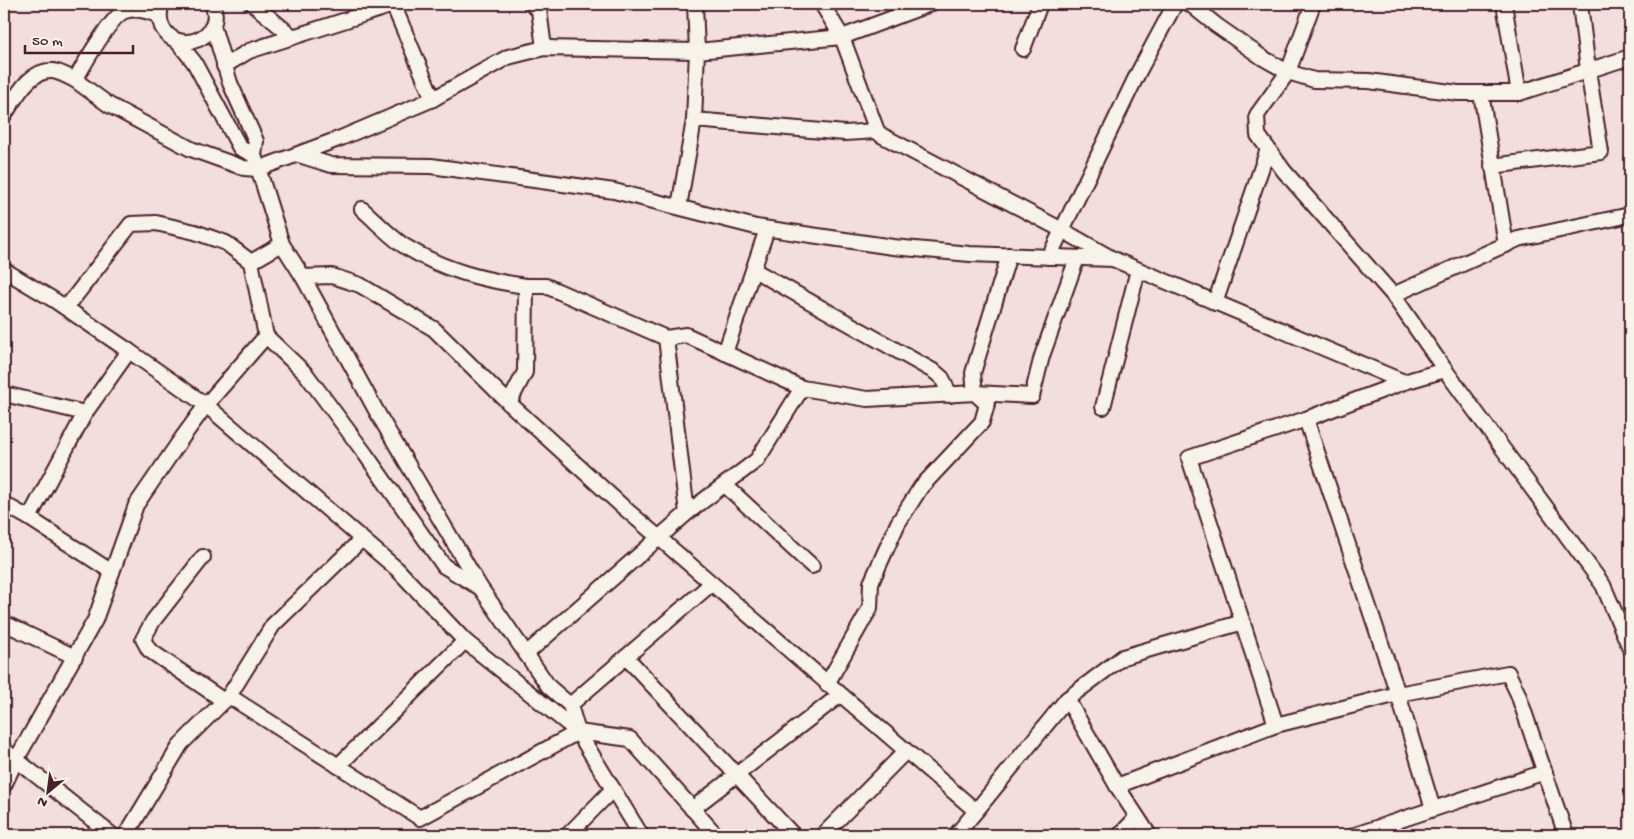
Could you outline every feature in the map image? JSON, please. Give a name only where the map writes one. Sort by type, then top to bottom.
[{"type":"street","points":[[253,4],[293,37]]},
{"type":"street","points":[[224,66],[249,51],[393,4],[433,99]]},
{"type":"street","points":[[679,208],[694,120],[697,51],[695,4]]},
{"type":"street","points":[[822,4],[842,36],[877,131]]},
{"type":"street","points":[[891,18],[892,4]]},
{"type":"street","points":[[4,115],[24,85],[38,73],[54,71],[75,80],[109,105],[191,149],[244,168],[258,169],[299,155],[433,99],[508,57],[544,48],[697,51],[842,36],[930,4]]},
{"type":"street","points":[[1023,49],[1040,4]]},
{"type":"street","points":[[1049,257],[1138,73],[1175,4]]},
{"type":"street","points":[[1190,4],[1263,58],[1288,72],[1314,80],[1369,81],[1458,92],[1519,93],[1630,58]]},
{"type":"street","points":[[1313,4],[1288,72],[1257,114],[1258,135],[1284,171],[1393,295],[1445,370],[1603,585],[1630,648]]},
{"type":"street","points":[[1504,4],[1519,93]]},
{"type":"street","points":[[1492,166],[1601,152],[1580,4]]},
{"type":"street","points":[[177,40],[191,43],[200,40],[207,34],[213,26],[215,17],[214,5]]},
{"type":"street","points":[[538,6],[544,48]]},
{"type":"street","points":[[75,80],[102,36],[122,12],[160,7],[161,24],[165,32],[177,40],[194,62],[240,148],[254,155]]},
{"type":"street","points":[[213,26],[224,66],[256,141],[254,155],[282,244],[303,277],[378,414],[480,587],[549,687],[570,705],[578,732],[641,835]]},
{"type":"street","points":[[1481,93],[1506,245]]},
{"type":"street","points":[[694,120],[845,133],[877,131],[1062,230],[1112,259],[1404,382]]},
{"type":"street","points":[[1215,303],[1268,149]]},
{"type":"street","points":[[299,155],[331,165],[431,166],[604,189],[768,229],[893,248],[1112,259]]},
{"type":"street","points":[[362,209],[405,246],[452,270],[490,281],[526,286],[546,286],[666,338],[686,334],[802,388],[868,399],[975,394],[1032,396],[1042,356],[1077,258]]},
{"type":"street","points":[[1393,295],[1518,239],[1630,216]]},
{"type":"street","points":[[66,308],[131,224],[156,223],[195,232],[226,243],[251,262],[266,336],[306,374],[444,566],[480,587]]},
{"type":"street","points":[[725,352],[768,229]]},
{"type":"street","points":[[251,262],[282,244]]},
{"type":"street","points":[[827,684],[870,608],[871,583],[898,523],[921,487],[982,422],[987,404],[975,394],[974,373],[1009,255]]},
{"type":"street","points":[[4,270],[66,308],[206,405],[397,569],[465,641],[578,732],[630,739],[716,835]]},
{"type":"street","points":[[754,270],[935,372],[942,378],[950,395]]},
{"type":"street","points":[[1103,407],[1138,270]]},
{"type":"street","points":[[303,277],[332,276],[360,286],[434,329],[509,403],[659,538],[976,811]]},
{"type":"street","points":[[509,403],[526,372],[526,286]]},
{"type":"street","points":[[4,785],[16,760],[96,620],[136,505],[206,405],[266,336]]},
{"type":"street","points":[[666,338],[687,513]]},
{"type":"street","points":[[29,518],[85,413],[129,351]]},
{"type":"street","points":[[1276,725],[1189,458],[1306,419],[1404,382],[1445,370]]},
{"type":"street","points":[[526,654],[687,513],[757,460],[802,388]]},
{"type":"street","points":[[4,394],[85,413]]},
{"type":"street","points":[[1306,419],[1398,694],[1433,809]]},
{"type":"street","points":[[725,484],[812,566]]},
{"type":"street","points":[[4,504],[112,572]]},
{"type":"street","points":[[126,835],[181,744],[227,698],[273,625],[362,539]]},
{"type":"street","points":[[203,557],[153,621],[143,639],[149,650],[420,818],[578,732]]},
{"type":"street","points":[[570,705],[711,584]]},
{"type":"street","points":[[956,835],[1067,699],[1123,657],[1243,622]]},
{"type":"street","points":[[4,623],[75,657]]},
{"type":"street","points":[[338,766],[465,641]]},
{"type":"street","points":[[626,657],[793,835]]},
{"type":"street","points":[[1117,786],[1276,725],[1398,694],[1508,673],[1518,694],[1566,835]]},
{"type":"street","points":[[692,809],[840,695]]},
{"type":"street","points":[[1067,699],[1117,786],[1149,835]]},
{"type":"street","points":[[4,750],[112,835]]},
{"type":"street","points":[[823,835],[906,751]]},
{"type":"street","points":[[1354,835],[1545,772]]},
{"type":"street","points":[[569,835],[613,789]]},
{"type":"street","points":[[1120,835],[1137,817]]}]
